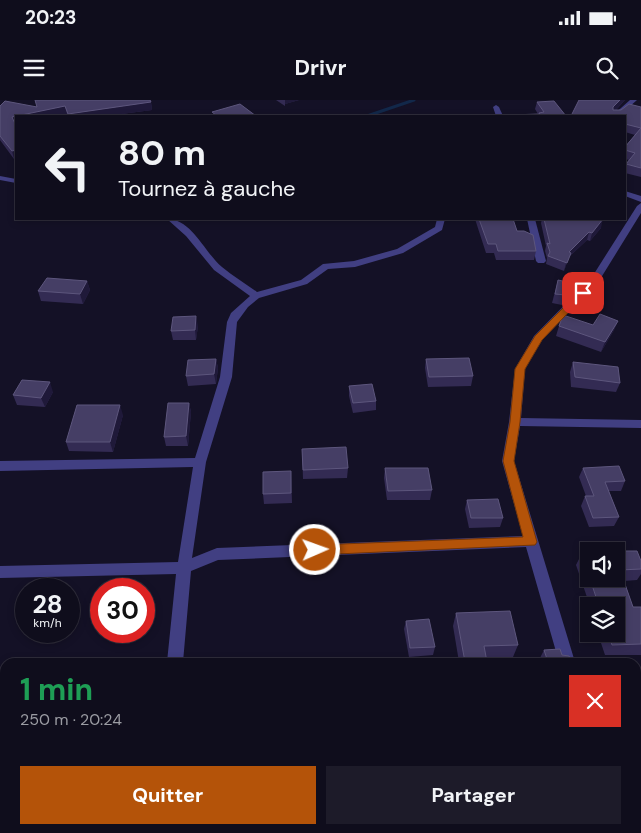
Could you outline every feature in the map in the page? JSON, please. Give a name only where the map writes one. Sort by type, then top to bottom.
[{"type":"street","points":[[616,115],[634,100]]},
{"type":"street","points":[[496,107],[500,115]]},
{"type":"street","points":[[0,178],[15,181]]},
{"type":"street","points":[[626,193],[641,198]]},
{"type":"street","points":[[566,658],[530,542],[508,461],[515,422],[520,369],[538,338],[596,279],[641,206]]},
{"type":"street","points":[[172,220],[189,234],[218,268],[256,296]]},
{"type":"street","points":[[175,658],[184,568],[200,462],[226,377],[232,322],[240,310],[256,296],[304,282],[326,266],[356,264],[400,251],[438,228],[441,220]]},
{"type":"street","points":[[530,220],[542,261]]},
{"type":"street","points":[[515,422],[640,428]]},
{"type":"street","points":[[0,466],[200,462]]},
{"type":"street","points":[[0,572],[184,568],[217,554],[530,542]]},
{"type":"building","points":[[35,100],[150,100],[151,102],[68,114],[65,106],[15,115],[12,117],[15,124],[15,150],[12,151],[0,136],[0,106],[5,101],[37,107]]},
{"type":"building","points":[[579,100],[620,100],[613,107],[613,110],[621,110],[629,104],[641,107],[641,128],[626,124],[626,115],[572,115]]},
{"type":"building","points":[[554,101],[565,115],[511,115],[540,114],[544,112],[537,102]]},
{"type":"building","points":[[240,104],[255,115],[216,115],[212,112]]},
{"type":"building","points":[[641,128],[641,168],[626,164],[635,153],[626,150],[626,146]]},
{"type":"building","points":[[479,220],[513,220],[517,231],[524,231],[533,235],[536,251],[498,251],[496,244],[488,244]]},
{"type":"building","points":[[544,220],[602,220],[592,233],[589,232],[569,252],[571,253],[567,263],[548,256],[550,252],[547,243],[550,244]]},
{"type":"building","points":[[47,278],[87,281],[80,294],[38,291]]},
{"type":"building","points":[[558,280],[576,284],[565,295],[555,294]]},
{"type":"building","points":[[600,314],[618,321],[605,342],[559,326],[563,315],[593,325]]},
{"type":"building","points":[[196,316],[195,330],[171,331],[173,317]]},
{"type":"building","points":[[469,358],[473,376],[429,377],[426,359]]},
{"type":"building","points":[[216,359],[214,374],[186,376],[188,360]]},
{"type":"building","points":[[573,362],[618,367],[620,383],[575,377]]},
{"type":"building","points":[[22,380],[50,382],[41,398],[13,395]]},
{"type":"building","points":[[372,384],[376,401],[353,403],[349,386]]},
{"type":"building","points":[[168,403],[189,403],[186,436],[164,437]]},
{"type":"building","points":[[77,405],[120,405],[110,442],[66,442]]},
{"type":"building","points":[[346,447],[348,468],[303,470],[302,449]]},
{"type":"building","points":[[619,466],[625,481],[605,482],[619,517],[593,518],[585,496],[594,496],[583,468]]},
{"type":"building","points":[[385,468],[428,468],[432,490],[388,491]]},
{"type":"building","points":[[291,471],[291,493],[263,494],[263,472]]},
{"type":"building","points":[[498,499],[503,518],[471,518],[467,500]]},
{"type":"building","points":[[625,551],[637,551],[641,561],[641,569],[625,570]]},
{"type":"building","points":[[625,584],[633,607],[641,607],[641,644],[612,645],[611,642],[625,642],[625,597],[596,597],[593,587],[625,587]]},
{"type":"building","points":[[510,611],[518,645],[484,646],[486,658],[464,658],[456,613]]},
{"type":"building","points":[[429,619],[435,647],[410,648],[406,621]]},
{"type":"building","points":[[560,649],[562,655],[569,656],[570,658],[547,658],[544,650]]},
{"type":"waterway","points":[[370,115],[414,100]]},
{"type":"route","points":[[315,550],[530,542],[508,461],[515,422],[520,369],[538,338],[583,293]]}]
